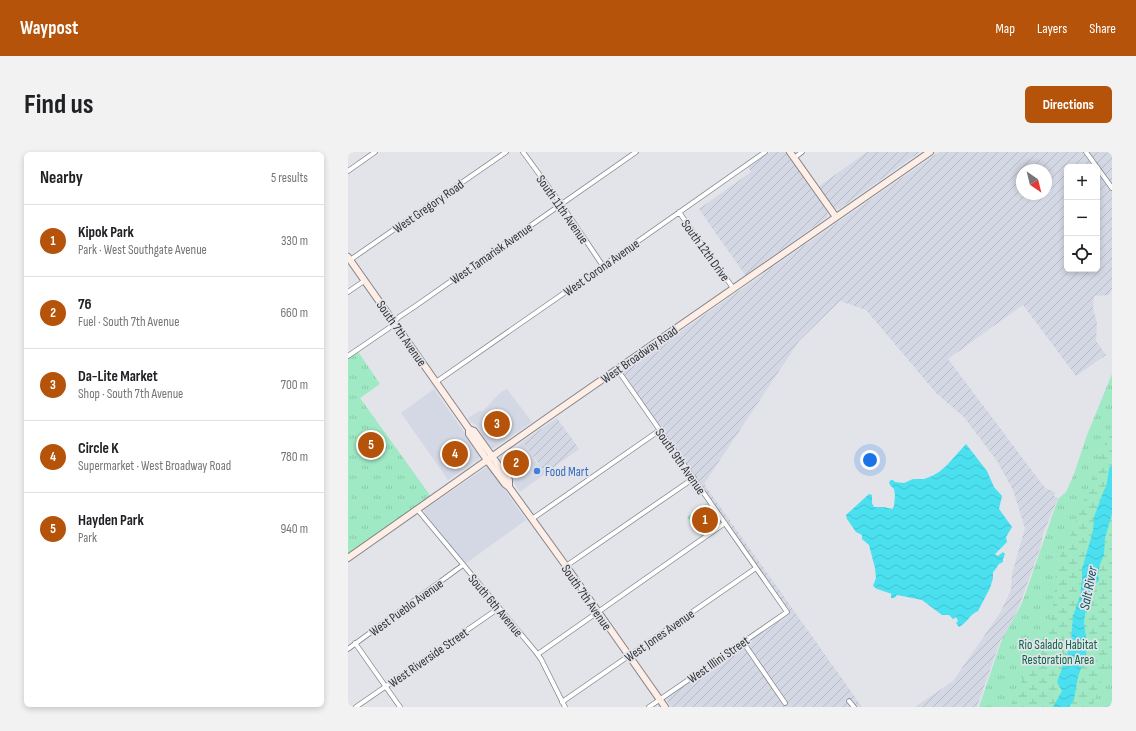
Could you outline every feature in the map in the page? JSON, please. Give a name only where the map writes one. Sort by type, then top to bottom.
[{"type":"main road","name":"West Broadway Road","points":[[348,558],[489,458],[930,152]]},
{"type":"main road","points":[[792,155],[836,217]]},
{"type":"main road","name":"South 7th Avenue","points":[[349,259],[469,429],[474,431],[489,458],[509,480],[509,487],[665,707]]},
{"type":"street","points":[[348,171],[375,152]]},
{"type":"street","name":"West Gregory Road","points":[[349,259],[506,152]]},
{"type":"street","name":"South 11th Avenue","points":[[523,152],[561,204],[603,266]]},
{"type":"street","name":"West Tamarisk Avenue","points":[[348,356],[389,328],[393,322],[409,310],[636,152]]},
{"type":"street","name":"West Corona Avenue","points":[[436,382],[765,152]]},
{"type":"street","points":[[792,155],[802,152]]},
{"type":"street","points":[[1086,152],[1112,188]]},
{"type":"street","name":"South 12th Drive","points":[[679,212],[733,288]]},
{"type":"street","points":[[348,292],[364,280]]},
{"type":"street","name":"South 9th Avenue","points":[[617,369],[787,612]]},
{"type":"street","points":[[532,519],[660,430]]},
{"type":"street","points":[[566,566],[694,478]]},
{"type":"street","name":"South 6th Avenue","points":[[417,509],[538,654],[565,707]]},
{"type":"street","points":[[538,654],[725,523]]},
{"type":"street","name":"West Pueblo Avenue","points":[[348,649],[463,565]]},
{"type":"street","name":"West Jones Avenue","points":[[562,702],[756,568]]},
{"type":"street","name":"West Riverside Street","points":[[356,707],[499,608]]},
{"type":"street","name":"West Illini Street","points":[[648,707],[787,612]]},
{"type":"street","points":[[743,642],[785,703]]},
{"type":"street","points":[[356,643],[400,707]]},
{"type":"street","points":[[849,701],[854,707]]},
{"type":"shaded area","points":[[770,152],[786,152],[827,211],[828,215],[826,218],[745,275],[699,209],[751,172],[748,167]]},
{"type":"shaded area","points":[[867,152],[920,152],[839,209],[835,209],[818,187]]},
{"type":"shaded area","points":[[939,152],[1112,152],[1112,289],[1109,295],[1094,296],[1093,307],[1097,324],[1096,341],[1106,355],[1076,376],[1023,305],[948,359],[1045,488],[1055,492],[1054,496],[1058,498],[1043,534],[1040,549],[1020,604],[1005,637],[1001,639],[977,707],[915,707],[953,681],[1000,613],[1011,590],[1012,574],[1025,528],[1013,490],[997,461],[964,417],[937,394],[866,310],[840,301],[799,341],[704,484],[862,707],[671,707],[666,698],[790,613],[676,452],[622,372]]},
{"type":"shaded area","points":[[434,389],[480,455],[479,459],[448,480],[401,413]]},
{"type":"shaded area","points":[[507,389],[532,422],[494,448],[490,448],[476,425],[468,418],[479,411],[483,411],[501,392]]},
{"type":"shaded area","points":[[557,418],[579,449],[546,473],[522,442]]},
{"type":"shaded area","points":[[522,442],[538,465],[539,464],[546,473],[520,492],[501,463],[501,460]]},
{"type":"shaded area","points":[[489,467],[526,520],[465,564],[424,514],[424,510],[485,468]]},
{"type":"green space","points":[[357,350],[380,384],[360,398],[432,498],[348,558],[348,356]]},
{"type":"green space","name":"Rio Salado Habitat Restoration Area","points":[[1112,374],[1112,700],[1110,707],[979,707],[1001,642],[1021,605],[1026,592],[1058,499],[1066,492],[1074,474],[1087,435]]},
{"type":"green space","name":"Rio Salado Habitat Restoration Area","points":[[1112,425],[1112,657],[1104,671],[1092,707],[1010,707],[1028,668],[1031,653],[1042,641],[1053,609],[1057,562],[1072,532]]},
{"type":"green space","points":[[348,493],[360,510],[348,519]]},
{"type":"green space","points":[[707,503],[722,523],[702,537],[687,517]]},
{"type":"water","points":[[966,444],[987,471],[994,487],[1002,496],[999,509],[1012,527],[1006,537],[1007,542],[995,554],[998,556],[1003,552],[1005,554],[1003,562],[999,564],[993,572],[990,588],[978,611],[959,627],[956,623],[958,621],[956,617],[953,619],[949,615],[942,615],[922,600],[897,595],[894,598],[891,598],[892,594],[877,589],[873,586],[876,578],[869,545],[862,539],[862,535],[856,532],[846,515],[869,494],[872,495],[872,503],[874,507],[892,509],[894,506],[895,495],[894,489],[889,482],[891,480],[904,483],[913,479],[924,479],[932,476],[947,465]]},
{"type":"water","points":[[1112,478],[1112,514],[1105,538],[1104,555],[1100,564],[1098,575],[1099,580],[1091,589],[1087,600],[1084,623],[1087,644],[1086,654],[1078,677],[1074,699],[1069,707],[1053,707],[1062,691],[1057,682],[1071,641],[1073,616],[1080,596],[1082,569],[1093,531],[1094,517],[1104,490]]},
{"type":"waterway","name":"Salt River","points":[[1109,489],[1112,469]]},
{"type":"place","name":"Da-Lite Market","points":[[497,424]]},
{"type":"place","name":"Hayden Park","points":[[371,445]]},
{"type":"place","name":"Circle K","points":[[455,454]]},
{"type":"place","name":"76","points":[[516,463]]},
{"type":"place","name":"Food Mart","points":[[537,471]]},
{"type":"place","name":"Kipok Park","points":[[705,520]]}]
